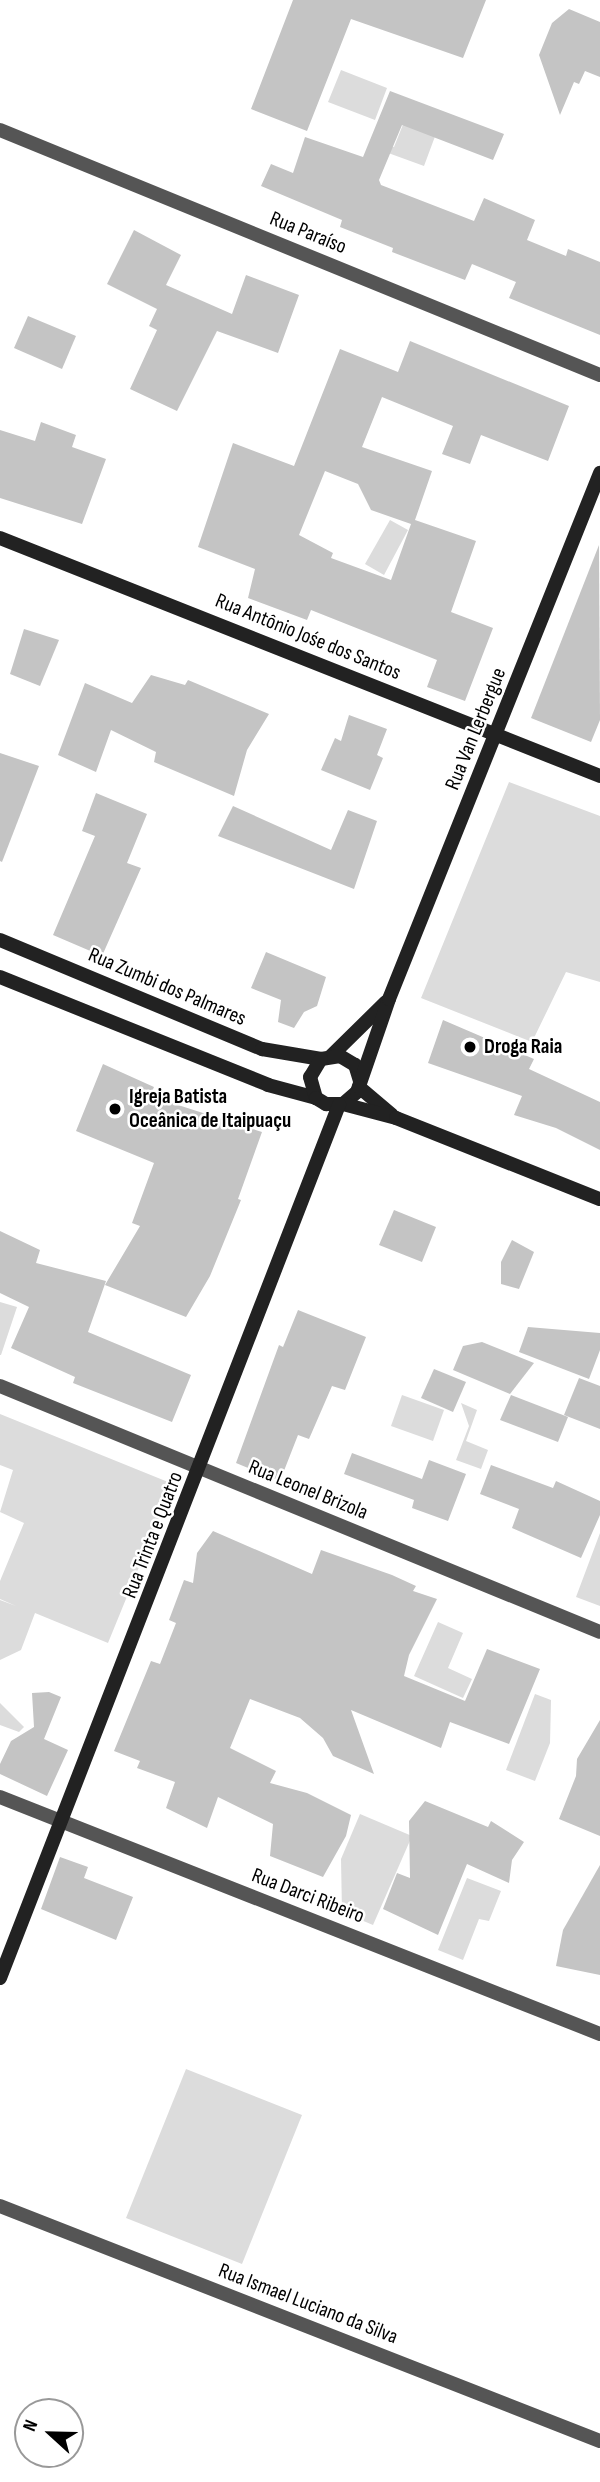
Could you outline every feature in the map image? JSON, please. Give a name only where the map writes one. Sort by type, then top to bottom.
[{"type":"street","name":"Rua Paraíso","points":[[0,130],[600,375]]},
{"type":"street","name":"Rua Van Lerbergue","points":[[359,1084],[389,999],[600,473]]},
{"type":"street","name":"Rua Antônio Jośe dos Santos","points":[[0,538],[600,776]]},
{"type":"street","name":"Rua Zumbi dos Palmares","points":[[0,940],[261,1049],[326,1057]]},
{"type":"street","points":[[0,977],[268,1085],[396,1118],[600,1199]]},
{"type":"street","name":"Rua Van Lerbergue","points":[[326,1057],[389,999]]},
{"type":"street","points":[[316,1098],[310,1077],[326,1057],[355,1065],[359,1084],[396,1118]]},
{"type":"street","points":[[341,1105],[359,1084]]},
{"type":"street","name":"Rua Trinta e Quatro","points":[[0,1978],[341,1105]]},
{"type":"street","name":"Rua Leonel Brizola","points":[[0,1386],[600,1632]]},
{"type":"street","name":"Rua Darci Ribeiro","points":[[0,1797],[600,2034]]},
{"type":"street","name":"Rua Ismael Luciano da Silva","points":[[0,2206],[600,2441]]},
{"type":"shaded area","points":[[341,70],[387,88],[375,120],[328,102]]},
{"type":"shaded area","points":[[408,112],[440,123],[424,166],[369,146],[371,139],[394,147]]},
{"type":"shaded area","points":[[390,520],[408,530],[384,575],[365,564]]},
{"type":"shaded area","points":[[509,782],[600,816],[600,982],[566,972],[532,1042],[421,998]]},
{"type":"shaded area","points":[[0,1302],[17,1307],[1,1355],[0,1355]]},
{"type":"shaded area","points":[[402,1395],[444,1410],[433,1441],[391,1426]]},
{"type":"shaded area","points":[[461,1403],[477,1410],[466,1441],[488,1450],[481,1469],[456,1460],[469,1426]]},
{"type":"shaded area","points":[[0,1414],[173,1484],[108,1643],[35,1613],[21,1650],[0,1660],[0,1600],[16,1606],[0,1599],[0,1581],[24,1523],[0,1512],[13,1470],[0,1465]]},
{"type":"shaded area","points":[[600,1533],[600,1606],[576,1597]]},
{"type":"shaded area","points":[[438,1622],[463,1633],[448,1668],[472,1679],[463,1698],[414,1676]]},
{"type":"shaded area","points":[[535,1694],[551,1700],[550,1743],[535,1781],[506,1770]]},
{"type":"shaded area","points":[[0,1703],[24,1727],[19,1732],[0,1725]]},
{"type":"shaded area","points":[[360,1814],[412,1836],[373,1925],[342,1912],[341,1859]]},
{"type":"shaded area","points":[[467,1878],[501,1891],[489,1921],[479,1919],[463,1960],[438,1950]]},
{"type":"shaded area","points":[[186,2069],[302,2115],[242,2264],[126,2218]]},
{"type":"building","points":[[293,0],[486,0],[463,58],[351,19],[307,131],[251,109]]},
{"type":"building","points":[[569,9],[600,22],[600,77],[585,71],[579,84],[574,82],[560,115],[539,55],[552,23]]},
{"type":"building","points":[[390,91],[504,134],[493,160],[402,125],[379,180],[381,185],[474,221],[484,198],[535,220],[527,240],[566,256],[568,249],[600,262],[600,335],[509,298],[516,282],[472,264],[465,280],[392,252],[393,248],[340,227],[342,220],[261,186],[271,164],[293,173],[305,137],[363,157]]},
{"type":"building","points":[[134,230],[181,255],[166,285],[232,314],[246,275],[299,295],[278,353],[217,331],[177,411],[130,389],[157,330],[149,326],[157,309],[107,284]]},
{"type":"building","points":[[28,316],[76,336],[62,369],[14,348]]},
{"type":"building","points":[[410,341],[569,406],[548,461],[481,435],[470,464],[442,454],[453,426],[382,397],[362,447],[432,471],[415,520],[476,541],[451,612],[493,628],[465,701],[427,687],[437,660],[311,610],[307,620],[248,598],[255,569],[198,547],[233,443],[294,466],[340,349],[398,372]],"holes":[[[325,471],[358,484],[371,510],[411,524],[391,580],[331,558],[333,553],[299,535]]]},
{"type":"building","points":[[41,422],[76,435],[72,447],[106,459],[82,524],[0,498],[0,430],[35,441]]},
{"type":"building","points":[[599,545],[600,720],[591,742],[531,718]]},
{"type":"building","points":[[24,629],[59,640],[40,686],[10,674]]},
{"type":"building","points":[[151,675],[185,685],[188,680],[269,714],[247,750],[234,796],[154,762],[156,752],[111,730],[96,772],[58,755],[85,683],[132,703]]},
{"type":"building","points":[[349,715],[387,729],[377,755],[383,758],[370,790],[321,770],[335,738],[341,741]]},
{"type":"building","points":[[0,753],[39,766],[2,862],[0,861]]},
{"type":"building","points":[[96,793],[147,814],[127,863],[141,868],[102,956],[53,935],[95,836],[82,831]]},
{"type":"building","points":[[233,806],[331,850],[348,810],[377,821],[354,889],[218,836]]},
{"type":"building","points":[[266,952],[326,977],[317,1006],[304,1012],[294,1028],[278,1022],[281,1000],[251,988]]},
{"type":"building","points":[[443,1020],[534,1059],[529,1069],[600,1102],[600,1150],[556,1128],[514,1115],[522,1096],[428,1063]]},
{"type":"building","points":[[103,1064],[154,1087],[150,1096],[262,1132],[238,1199],[241,1200],[210,1276],[186,1317],[105,1285],[140,1226],[132,1223],[154,1163],[76,1131]]},
{"type":"building","points":[[394,1210],[436,1227],[422,1262],[379,1245]]},
{"type":"building","points":[[0,1231],[40,1250],[36,1263],[106,1281],[88,1332],[191,1375],[172,1422],[73,1383],[75,1377],[11,1348],[29,1307],[0,1293]]},
{"type":"building","points":[[512,1240],[534,1252],[519,1289],[501,1284],[501,1262]]},
{"type":"building","points":[[298,1310],[366,1337],[345,1390],[332,1386],[309,1439],[298,1435],[280,1481],[236,1463],[279,1345],[283,1347]]},
{"type":"building","points":[[528,1327],[600,1333],[600,1350],[589,1379],[519,1352]]},
{"type":"building","points":[[482,1342],[534,1363],[510,1394],[453,1370],[463,1346]]},
{"type":"building","points":[[434,1369],[466,1382],[453,1412],[421,1398]]},
{"type":"building","points":[[579,1378],[600,1386],[600,1429],[564,1415]]},
{"type":"building","points":[[511,1395],[568,1417],[558,1442],[500,1420]]},
{"type":"building","points":[[352,1453],[422,1479],[429,1460],[466,1474],[448,1521],[412,1508],[414,1500],[344,1474]]},
{"type":"building","points":[[491,1465],[553,1488],[556,1481],[600,1501],[600,1515],[581,1558],[512,1528],[519,1509],[480,1494]]},
{"type":"building","points":[[213,1531],[312,1574],[321,1550],[392,1575],[416,1586],[413,1591],[437,1599],[409,1655],[404,1676],[465,1701],[487,1649],[540,1669],[509,1744],[450,1722],[441,1748],[351,1710],[374,1774],[333,1756],[323,1738],[300,1718],[250,1699],[230,1748],[276,1771],[270,1783],[307,1793],[351,1815],[346,1836],[323,1877],[270,1856],[273,1824],[218,1797],[207,1828],[166,1808],[175,1782],[137,1768],[140,1761],[114,1751],[151,1661],[160,1664],[176,1623],[169,1620],[184,1580],[193,1583],[197,1553]]},
{"type":"building","points":[[49,1692],[61,1697],[44,1739],[68,1750],[47,1796],[0,1774],[0,1764],[11,1741],[34,1727],[32,1693]]},
{"type":"building","points":[[600,1720],[600,1836],[559,1819],[576,1776],[577,1759]]},
{"type":"building","points":[[425,1801],[488,1827],[491,1821],[524,1842],[512,1860],[509,1883],[467,1864],[438,1935],[383,1909],[397,1873],[410,1878],[409,1821]]},
{"type":"building","points":[[60,1857],[88,1867],[84,1878],[133,1897],[116,1940],[41,1909]]},
{"type":"building","points":[[600,1865],[600,1975],[556,1966],[563,1930]]},
{"type":"place","name":"Droga Raia","points":[[470,1047]]},
{"type":"place","name":"Igreja Batista Oceânica de Itaipuaçu","points":[[115,1109]]}]
